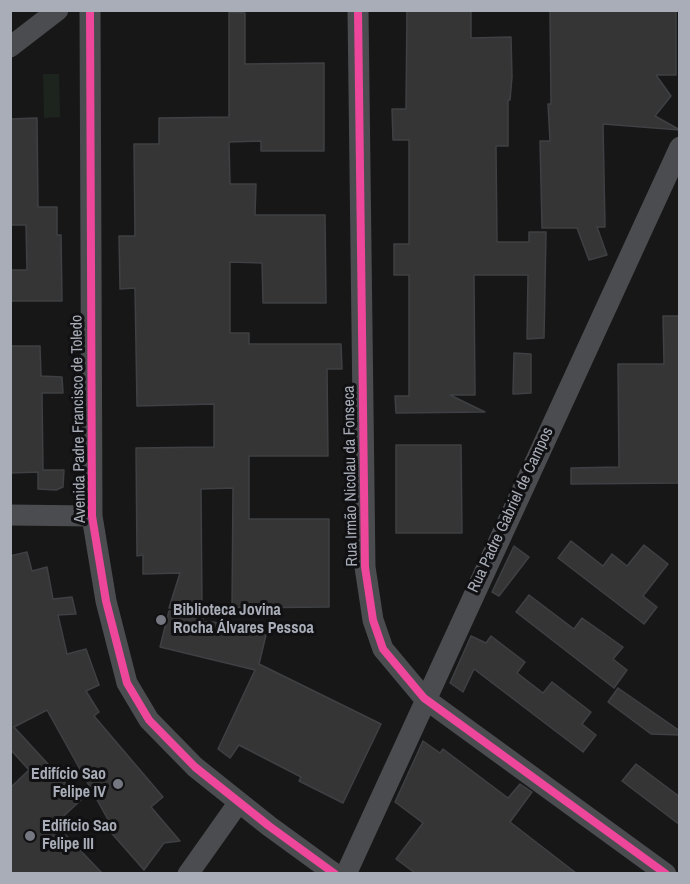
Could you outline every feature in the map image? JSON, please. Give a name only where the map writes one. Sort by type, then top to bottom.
[{"type":"street","points":[[10,47],[58,10]]},
{"type":"street","name":"Avenida Padre Francisco de Toledo","points":[[90,10],[92,516],[106,601],[127,683],[149,720],[195,767],[335,873]]},
{"type":"street","name":"Rua Irmão Nicolau da Fonseca","points":[[358,10],[365,567],[373,621],[383,649],[424,698],[666,873]]},
{"type":"street","name":"Rua Padre Gabriel de Campos","points":[[346,873],[424,698],[680,147]]},
{"type":"street","points":[[10,514],[92,516]]},
{"type":"street","points":[[188,873],[239,802]]},
{"type":"shaded area","points":[[43,74],[59,74],[60,117],[44,118]]},
{"type":"building","points":[[407,10],[471,10],[471,38],[511,37],[512,77],[510,100],[508,100],[508,146],[496,146],[497,242],[529,242],[529,232],[546,232],[544,338],[527,339],[528,275],[474,275],[475,395],[450,395],[485,412],[396,413],[395,396],[409,396],[409,275],[394,275],[394,244],[409,244],[409,140],[393,140],[392,109],[406,109]]},
{"type":"building","points":[[550,10],[676,10],[676,75],[656,75],[671,96],[655,116],[680,130],[603,124],[605,227],[597,227],[607,255],[589,260],[577,228],[542,228],[540,141],[550,141],[548,104],[551,104]]},
{"type":"building","points":[[229,12],[245,13],[245,64],[324,63],[324,151],[261,151],[261,141],[229,142],[230,184],[256,184],[255,215],[325,215],[326,303],[263,303],[262,263],[230,262],[230,333],[249,333],[249,344],[341,344],[342,369],[327,369],[328,456],[249,456],[249,519],[329,519],[329,607],[232,608],[233,488],[201,489],[202,608],[169,608],[180,573],[143,574],[143,555],[137,556],[136,448],[214,447],[214,404],[137,406],[135,288],[120,289],[119,236],[135,236],[134,144],[159,144],[159,118],[229,117]]},
{"type":"building","points":[[37,118],[38,207],[57,207],[57,235],[61,235],[62,301],[10,301],[10,270],[27,270],[26,225],[10,225],[10,119]]},
{"type":"building","points":[[663,316],[680,316],[680,483],[571,484],[571,468],[619,467],[618,364],[664,364]]},
{"type":"building","points":[[10,346],[40,346],[41,376],[62,377],[63,393],[42,393],[43,470],[64,470],[63,487],[56,490],[38,489],[38,472],[10,473]]},
{"type":"building","points":[[514,353],[531,354],[531,393],[513,394]]},
{"type":"building","points":[[396,445],[461,445],[462,533],[396,533]]},
{"type":"building","points":[[571,541],[603,566],[612,554],[627,566],[644,545],[668,564],[643,596],[657,607],[644,624],[558,558]]},
{"type":"building","points":[[514,546],[529,557],[499,596],[492,592]]},
{"type":"building","points":[[27,552],[32,571],[47,567],[53,599],[72,597],[76,614],[58,615],[67,654],[86,649],[99,685],[86,691],[99,712],[94,716],[163,797],[151,807],[180,841],[164,843],[144,870],[107,828],[111,825],[47,710],[14,727],[81,800],[55,824],[102,873],[10,873],[10,788],[29,770],[10,749],[10,556]]},
{"type":"building","points":[[529,595],[574,629],[582,618],[623,647],[613,659],[627,670],[614,688],[516,612]]},
{"type":"building","points":[[169,611],[203,619],[203,622],[213,622],[266,635],[259,664],[381,724],[343,803],[299,781],[301,777],[239,745],[230,758],[218,749],[255,670],[160,647]]},
{"type":"building","points":[[471,636],[486,643],[491,636],[525,662],[517,673],[543,693],[552,682],[591,712],[582,724],[596,735],[583,752],[474,669],[463,692],[450,683]]},
{"type":"building","points":[[618,688],[680,731],[680,735],[651,734],[608,702]]},
{"type":"building","points":[[423,741],[440,753],[443,749],[508,798],[520,784],[532,792],[510,822],[576,873],[415,873],[396,859],[423,823],[395,802]]},
{"type":"building","points":[[636,764],[680,797],[680,825],[622,781]]},
{"type":"cycle path","points":[[90,10],[92,516],[106,601],[127,683],[149,720],[195,767],[269,826],[335,874]]},
{"type":"cycle path","points":[[358,10],[365,567],[373,620],[383,649],[424,698],[666,874]]},
{"type":"place","name":"Biblioteca Jovina Rocha Álvares Pessoa","points":[[161,620]]},
{"type":"place","name":"Edifício Sao Felipe IV","points":[[118,784]]},
{"type":"place","name":"Edifício Sao Felipe III","points":[[30,836]]}]
